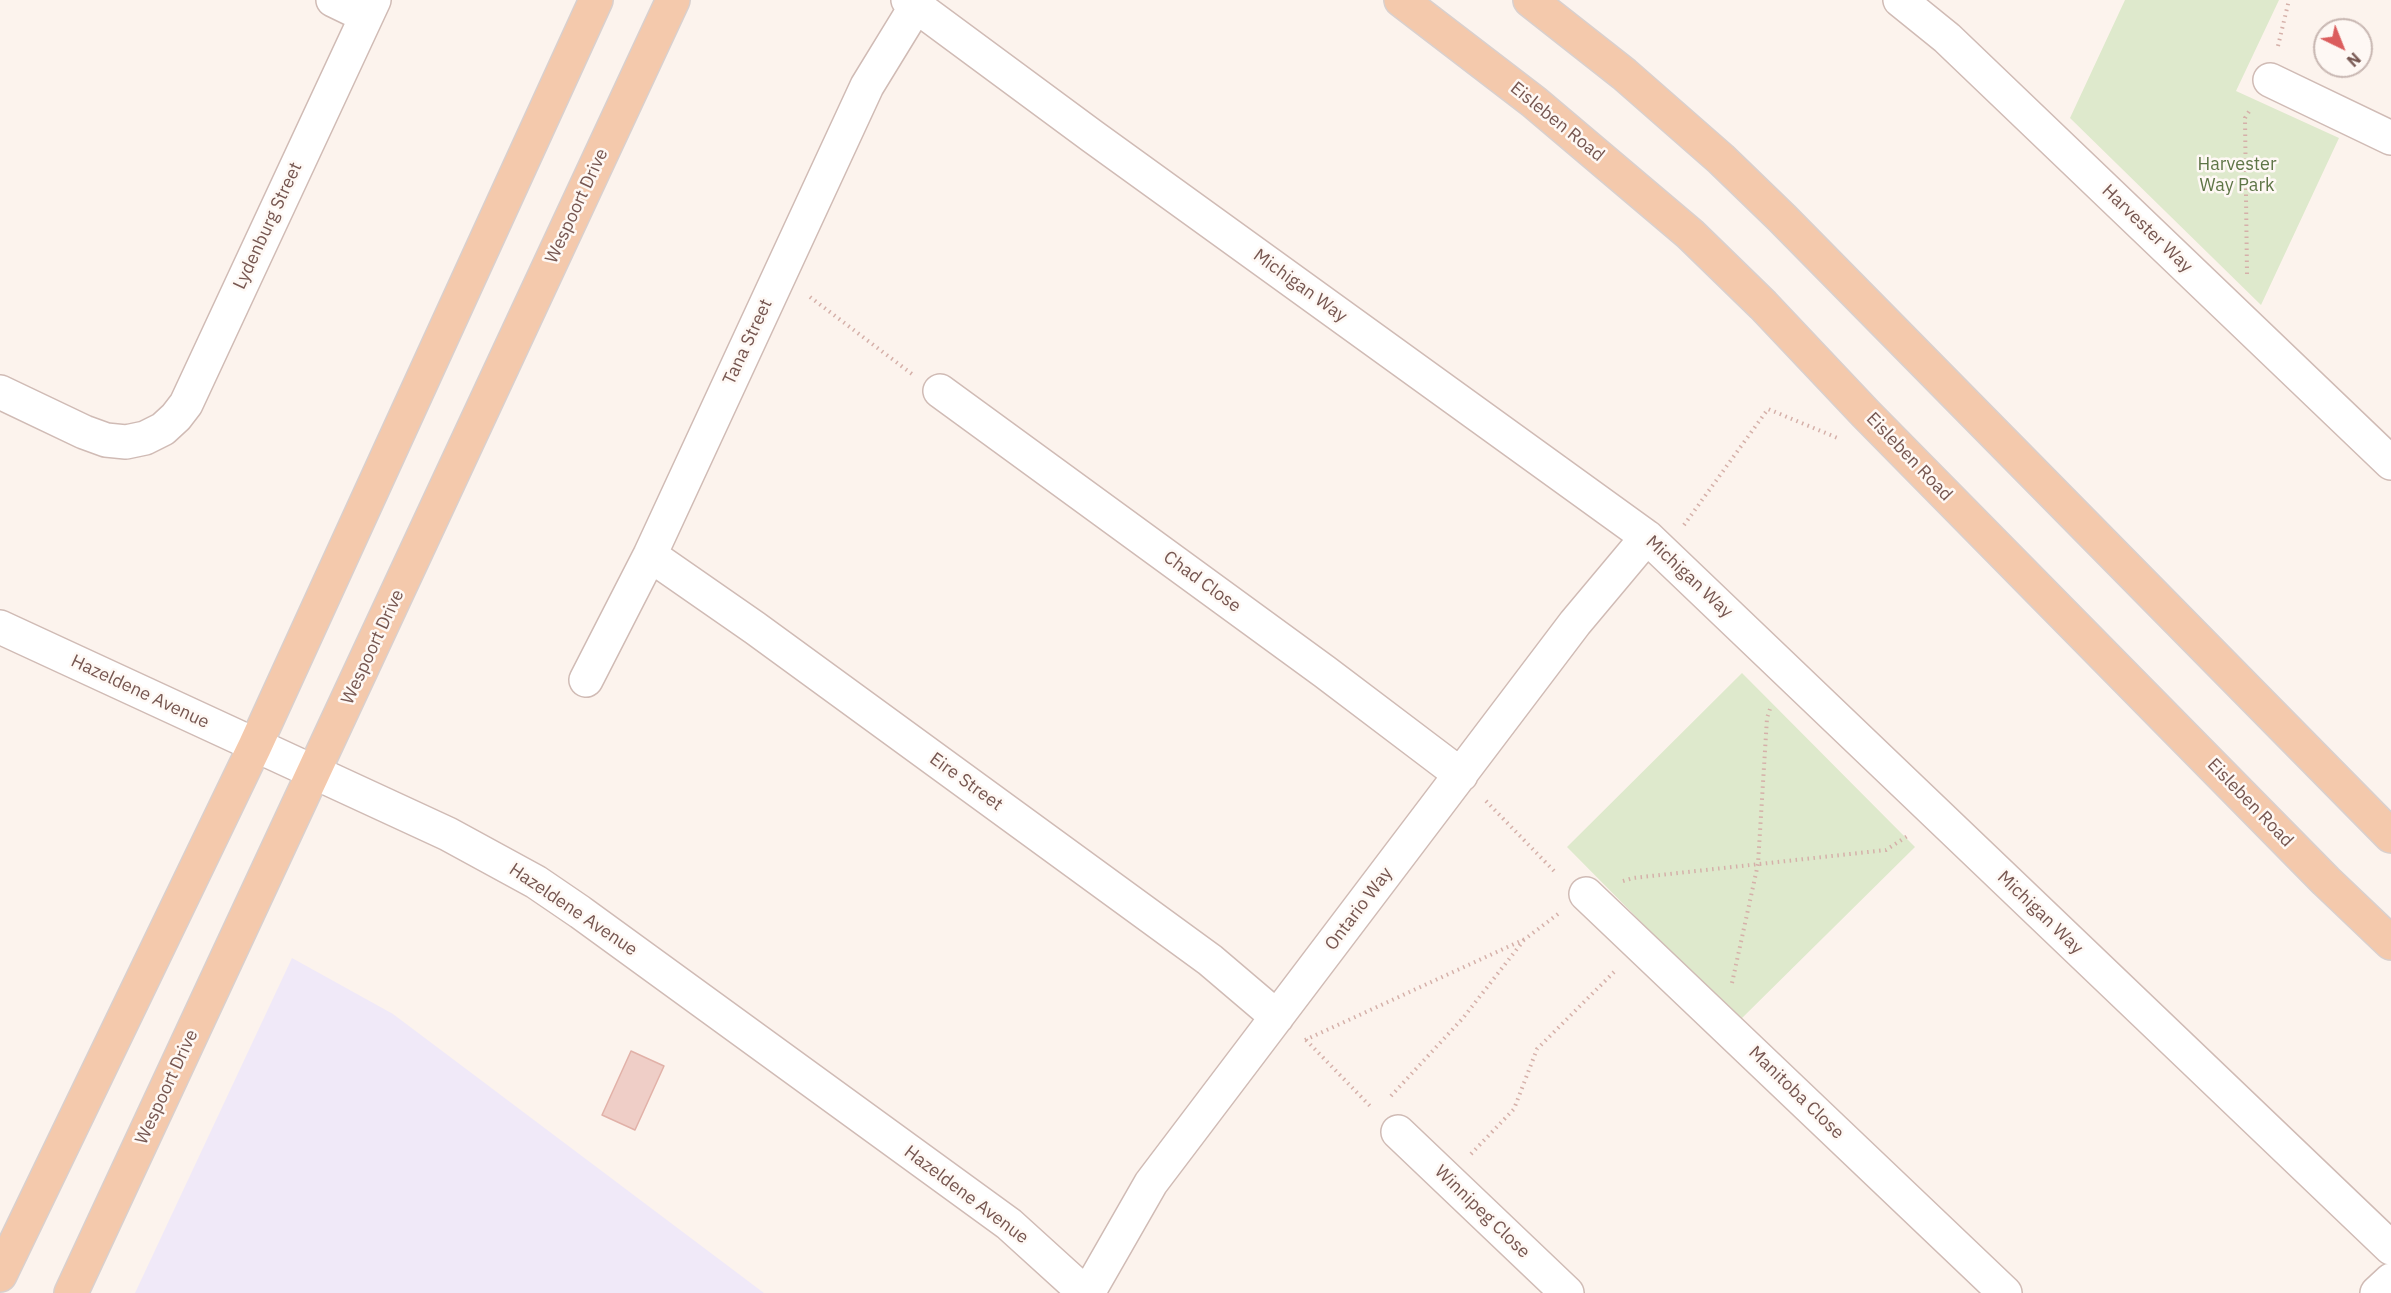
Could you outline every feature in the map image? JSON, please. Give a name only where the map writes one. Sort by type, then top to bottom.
[{"type":"main road","points":[[0,1275],[255,746],[596,0]]},
{"type":"main road","name":"Wespoort Drive","points":[[71,1293],[673,0]]},
{"type":"main road","name":"Eisleben Road","points":[[1401,0],[1534,102],[1690,234],[1763,305],[1866,414],[2318,873],[2391,943]]},
{"type":"main road","points":[[1530,0],[1624,74],[1721,159],[1775,211],[2391,836]]},
{"type":"street","points":[[333,0],[370,8]]},
{"type":"street","name":"Harvester Way","points":[[1900,0],[1947,38],[2391,463]]},
{"type":"street","name":"Tana Street","points":[[586,680],[650,555],[867,86],[912,3]]},
{"type":"street","name":"Michigan Way","points":[[912,3],[1654,544],[2391,1248]]},
{"type":"street","name":"Lydenburg Street","points":[[0,392],[106,440],[126,442],[145,438],[163,429],[186,405],[370,8]]},
{"type":"street","points":[[2270,80],[2391,138]]},
{"type":"street","name":"Chad Close","points":[[940,391],[1325,672],[1461,775]]},
{"type":"street","name":"Ontario Way","points":[[1086,1293],[1151,1183],[1276,1017],[1575,623],[1654,544]]},
{"type":"street","name":"Eire Street","points":[[650,555],[755,628],[1210,960],[1276,1017]]},
{"type":"street","name":"Hazeldene Avenue","points":[[0,627],[484,852],[571,906],[1009,1224],[1086,1293]]},
{"type":"street","name":"Manitoba Close","points":[[1586,894],[2005,1293]]},
{"type":"street","name":"Winnipeg Close","points":[[1387,1122],[1567,1293]]},
{"type":"street","points":[[2377,1293],[2391,1280]]},
{"type":"path","points":[[2225,303],[2247,275],[2245,118],[2270,80],[2289,0]]},
{"type":"path","points":[[780,274],[907,371],[940,391]]},
{"type":"path","points":[[1654,544],[1676,537],[1768,409],[1839,441],[1866,414]]},
{"type":"path","points":[[1714,1016],[1729,996],[1758,864],[1767,718],[1785,669]]},
{"type":"path","points":[[1461,775],[1564,881],[1586,894]]},
{"type":"path","points":[[1306,1040],[1525,939],[1586,894],[1633,878],[1886,849],[1939,816]]},
{"type":"path","points":[[1276,1017],[1306,1040],[1387,1122],[1463,1018],[1525,939]]},
{"type":"path","points":[[1447,1179],[1514,1109],[1537,1049],[1640,946]]},
{"type":"shaded area","points":[[292,958],[393,1014],[764,1293],[135,1293]]},
{"type":"green space","name":"Harvester Way Park","points":[[2125,0],[2279,0],[2236,91],[2339,138],[2261,305],[2070,118]]},
{"type":"green space","points":[[1742,673],[1915,847],[1739,1021],[1567,847]]},
{"type":"building","points":[[631,1051],[664,1066],[635,1130],[602,1115]]}]
